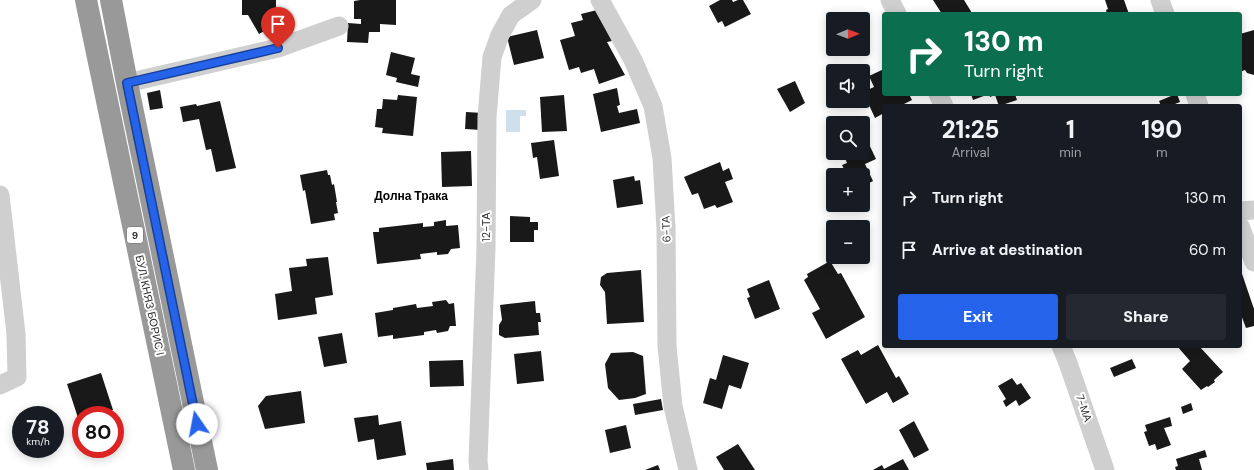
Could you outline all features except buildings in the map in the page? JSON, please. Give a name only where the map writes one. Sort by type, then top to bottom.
[{"type":"highway","name":"БУЛ. КНЯЗ БОРИС I","points":[[86,0],[184,470]]},
{"type":"highway","name":"БУЛ. КНЯЗ БОРИС I","points":[[112,0],[127,83],[207,470]]},
{"type":"street","name":"12-ТА","points":[[479,470],[478,461],[486,248],[487,117],[492,57],[500,35],[511,15],[532,0]]},
{"type":"street","name":"6-ТА","points":[[600,0],[633,60],[653,106],[662,158],[666,230],[668,353],[673,406],[688,470]]},
{"type":"street","points":[[890,0],[896,12]]},
{"type":"street","points":[[1160,0],[1164,12]]},
{"type":"street","points":[[127,83],[278,48],[339,26]]},
{"type":"street","points":[[0,195],[16,334],[17,376],[0,385]]},
{"type":"street","points":[[1242,211],[1254,210]]},
{"type":"street","points":[[1242,231],[1254,262]]},
{"type":"street","name":"7-МА","points":[[1062,348],[1105,470]]},
{"type":"water","points":[[506,110],[526,110],[526,116],[520,116],[520,132],[506,132]]},
{"type":"district","name":"Долна Трака","points":[[411,196]]},
{"type":"route","points":[[197,424],[127,83],[278,48]]}]
